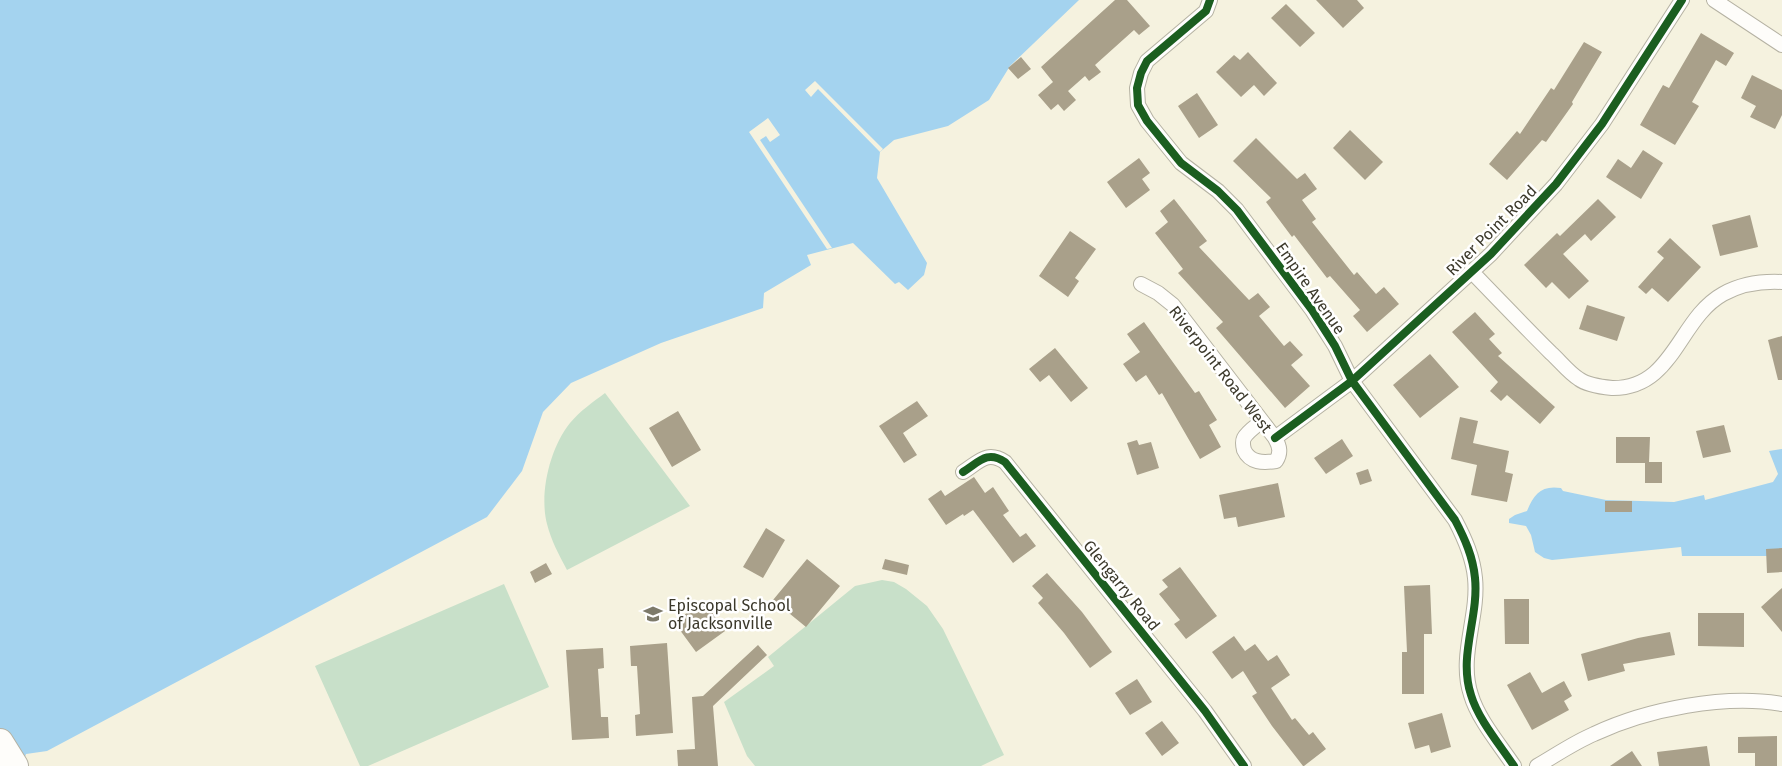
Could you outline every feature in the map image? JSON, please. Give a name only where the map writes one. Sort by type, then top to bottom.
[{"type":"highway","points":[[0,742],[15,766]]},
{"type":"street","name":"Empire Avenue","points":[[1210,0],[1206,11],[1147,61],[1137,88],[1138,104],[1147,121],[1181,163],[1218,191],[1237,210],[1312,310],[1335,346],[1352,381],[1455,520],[1466,541],[1476,578],[1466,659],[1470,694],[1477,710],[1514,766]]},
{"type":"street","name":"River Point Road","points":[[1275,438],[1352,381],[1491,254],[1556,184],[1602,124],[1682,0]]},
{"type":"street","points":[[1714,0],[1782,45]]},
{"type":"street","points":[[1471,272],[1578,379],[1603,387],[1625,388],[1641,382],[1662,367],[1698,318],[1710,304],[1723,294],[1758,283],[1782,282]]},
{"type":"street","name":"Riverpoint Road West","points":[[1141,284],[1158,293],[1173,306],[1275,438]]},
{"type":"street","points":[[1262,421],[1244,438],[1243,446],[1246,453],[1253,460],[1265,463],[1276,461],[1280,450],[1275,438]]},
{"type":"street","name":"Glengarry Road","points":[[963,472],[988,456],[997,456],[1005,462],[1206,711],[1244,766]]},
{"type":"street","points":[[1537,766],[1593,734],[1625,721],[1660,711],[1725,702],[1764,701],[1782,704]]},
{"type":"green space","points":[[605,393],[690,506],[567,570],[553,542],[547,524],[544,499],[548,471],[557,445],[570,423]]},
{"type":"green space","points":[[882,580],[894,582],[927,606],[943,629],[1004,755],[981,766],[755,766],[747,756],[724,702],[774,666],[768,657],[855,586]]},
{"type":"green space","points":[[504,584],[549,687],[368,766],[360,766],[315,666]]},
{"type":"water","points":[[0,0],[1079,0],[1010,66],[989,100],[948,126],[894,140],[880,152],[877,178],[927,263],[924,275],[908,290],[899,282],[895,284],[853,243],[807,255],[811,265],[764,293],[763,308],[661,343],[571,383],[543,412],[522,471],[487,517],[47,751],[26,754],[22,766],[0,766]]},
{"type":"water","points":[[1782,449],[1782,551],[1780,556],[1682,556],[1681,547],[1552,560],[1544,558],[1535,552],[1531,535],[1526,526],[1509,523],[1509,519],[1515,515],[1527,511],[1532,500],[1539,492],[1543,489],[1554,487],[1561,488],[1563,491],[1606,500],[1674,502],[1704,495],[1705,500],[1773,482],[1778,474],[1769,451]]},
{"type":"pier","points":[[815,81],[883,149],[880,152],[818,89],[811,97],[805,90]]},
{"type":"pier","points":[[768,118],[780,135],[770,142],[766,136],[760,140],[832,248],[827,249],[749,132]]},
{"type":"building","points":[[1115,0],[1127,0],[1150,26],[1139,35],[1134,30],[1095,65],[1101,72],[1089,81],[1085,76],[1068,91],[1076,100],[1064,111],[1058,104],[1051,110],[1038,95],[1053,82],[1041,67]]},
{"type":"building","points":[[1316,0],[1357,0],[1364,8],[1343,28]]},
{"type":"building","points":[[1286,4],[1315,33],[1300,47],[1271,18]]},
{"type":"building","points":[[1701,33],[1734,53],[1726,66],[1716,60],[1692,102],[1699,106],[1675,145],[1640,125],[1663,85],[1669,88]]},
{"type":"building","points":[[1584,42],[1602,52],[1572,102],[1573,104],[1546,142],[1542,140],[1507,180],[1489,164],[1517,131],[1520,134],[1551,88],[1554,90]]},
{"type":"building","points":[[1248,52],[1277,83],[1264,96],[1254,85],[1241,97],[1216,72],[1234,55],[1240,60]]},
{"type":"building","points":[[1021,57],[1031,69],[1018,79],[1008,68]]},
{"type":"building","points":[[1752,75],[1782,90],[1782,115],[1775,129],[1750,117],[1756,106],[1741,98]]},
{"type":"building","points":[[1197,93],[1218,125],[1199,138],[1178,106]]},
{"type":"building","points":[[1350,130],[1383,162],[1365,180],[1333,148]]},
{"type":"building","points":[[1256,138],[1297,179],[1305,173],[1317,189],[1302,200],[1316,219],[1312,222],[1354,275],[1357,272],[1376,294],[1384,287],[1399,304],[1367,332],[1353,316],[1360,310],[1330,276],[1327,278],[1294,235],[1292,237],[1266,202],[1271,198],[1233,161]]},
{"type":"building","points":[[1643,150],[1663,163],[1641,199],[1606,177],[1618,159],[1631,168]]},
{"type":"building","points":[[1139,158],[1150,173],[1142,179],[1150,190],[1126,208],[1107,182]]},
{"type":"building","points":[[1174,199],[1207,241],[1199,247],[1249,300],[1258,293],[1270,307],[1259,316],[1284,346],[1290,341],[1303,355],[1291,365],[1310,386],[1285,408],[1216,328],[1223,322],[1178,273],[1183,269],[1155,233],[1168,222],[1160,211]]},
{"type":"building","points":[[1598,199],[1616,217],[1591,241],[1585,234],[1563,254],[1589,281],[1569,299],[1552,282],[1546,288],[1524,265],[1557,233],[1560,236]]},
{"type":"building","points":[[1750,215],[1758,247],[1720,256],[1712,225]]},
{"type":"building","points":[[1070,231],[1096,249],[1075,278],[1079,281],[1068,297],[1039,276]]},
{"type":"building","points":[[1670,238],[1701,267],[1668,302],[1652,288],[1646,294],[1638,287],[1664,258],[1657,252]]},
{"type":"building","points":[[1587,305],[1625,317],[1617,341],[1579,329]]},
{"type":"building","points":[[1475,312],[1495,334],[1489,339],[1502,353],[1498,356],[1555,407],[1540,424],[1507,395],[1501,401],[1490,391],[1498,382],[1452,332]]},
{"type":"building","points":[[1144,322],[1195,393],[1199,391],[1217,420],[1209,425],[1221,447],[1200,459],[1162,393],[1159,395],[1146,375],[1136,382],[1123,364],[1140,352],[1127,334]]},
{"type":"building","points":[[1782,336],[1782,380],[1778,380],[1768,340]]},
{"type":"building","points":[[1055,348],[1088,388],[1071,402],[1049,375],[1040,382],[1029,369]]},
{"type":"building","points":[[1430,354],[1459,387],[1420,418],[1393,385]]},
{"type":"building","points":[[917,401],[928,416],[903,433],[917,455],[904,463],[879,426]]},
{"type":"building","points":[[678,411],[701,450],[672,467],[649,428]]},
{"type":"building","points":[[1460,417],[1478,421],[1473,443],[1509,451],[1505,472],[1513,474],[1507,502],[1471,495],[1477,465],[1451,459]]},
{"type":"building","points":[[1724,425],[1731,452],[1703,458],[1696,431]]},
{"type":"building","points":[[1616,437],[1650,437],[1649,462],[1662,462],[1662,483],[1645,483],[1645,463],[1616,463]]},
{"type":"building","points":[[1342,439],[1353,456],[1326,474],[1314,458]]},
{"type":"building","points":[[1137,440],[1139,445],[1151,442],[1159,468],[1137,475],[1127,443]]},
{"type":"building","points":[[1368,469],[1372,481],[1360,485],[1356,473]]},
{"type":"building","points":[[974,477],[985,493],[993,487],[1009,511],[1003,515],[1020,537],[1026,533],[1036,546],[1013,563],[973,510],[946,525],[928,499],[941,490],[945,496]]},
{"type":"building","points":[[1278,483],[1285,517],[1238,527],[1236,517],[1224,519],[1219,495]]},
{"type":"building","points":[[1605,501],[1632,501],[1632,512],[1605,512]]},
{"type":"building","points":[[766,528],[785,540],[763,578],[743,567]]},
{"type":"building","points":[[1782,548],[1782,572],[1767,573],[1766,549]]},
{"type":"building","points":[[807,559],[840,586],[806,627],[773,600]]},
{"type":"building","points":[[885,559],[909,565],[907,575],[882,569]]},
{"type":"building","points":[[546,563],[552,574],[535,583],[530,572]]},
{"type":"building","points":[[1180,567],[1217,616],[1186,639],[1174,624],[1180,620],[1159,594],[1168,587],[1162,580]]},
{"type":"building","points":[[1047,573],[1082,612],[1112,652],[1090,668],[1064,633],[1038,603],[1043,598],[1032,586]]},
{"type":"building","points":[[1430,585],[1432,634],[1424,634],[1424,694],[1402,694],[1402,652],[1407,652],[1404,586]]},
{"type":"building","points":[[1782,588],[1782,632],[1761,607]]},
{"type":"building","points":[[1504,599],[1529,599],[1529,644],[1505,644]]},
{"type":"building","points":[[704,601],[725,631],[696,652],[674,622]]},
{"type":"building","points":[[1698,613],[1744,613],[1744,647],[1698,646]]},
{"type":"building","points":[[1670,632],[1675,655],[1623,664],[1625,671],[1588,681],[1581,654],[1638,638]]},
{"type":"building","points":[[1234,636],[1245,651],[1255,644],[1268,661],[1277,655],[1290,675],[1271,688],[1292,720],[1295,718],[1309,735],[1313,732],[1326,749],[1304,766],[1272,726],[1252,696],[1257,693],[1243,671],[1232,679],[1212,652]]},
{"type":"building","points":[[667,643],[673,733],[636,736],[635,715],[640,714],[637,666],[631,666],[630,646]]},
{"type":"building","points":[[758,645],[767,655],[713,706],[718,766],[678,766],[677,750],[695,749],[692,697],[703,696]]},
{"type":"building","points":[[603,648],[604,668],[598,669],[601,717],[608,717],[609,738],[572,740],[566,650]]},
{"type":"building","points":[[1530,672],[1542,693],[1564,681],[1572,696],[1564,701],[1569,710],[1532,730],[1507,685]]},
{"type":"building","points":[[1137,679],[1152,702],[1130,715],[1115,693]]},
{"type":"building","points":[[1442,713],[1451,747],[1431,753],[1429,745],[1415,749],[1408,723]]},
{"type":"building","points":[[1162,721],[1179,743],[1162,756],[1145,733]]},
{"type":"building","points":[[1777,736],[1777,766],[1755,766],[1755,753],[1738,753],[1738,737]]},
{"type":"building","points":[[1707,746],[1710,766],[1659,766],[1657,752]]},
{"type":"building","points":[[1632,751],[1642,766],[1610,766]]},
{"type":"cycle path","points":[[1210,0],[1206,11],[1147,61],[1137,88],[1138,105],[1147,121],[1181,163],[1218,191],[1237,210],[1312,310],[1335,346],[1352,381],[1455,520],[1468,548],[1475,578],[1474,607],[1467,666],[1471,695],[1484,722],[1514,766]]},
{"type":"cycle path","points":[[1275,438],[1352,381],[1491,254],[1556,184],[1602,124],[1682,0]]},
{"type":"cycle path","points":[[963,472],[988,457],[1005,462],[1205,711],[1244,766]]},
{"type":"place","name":"Episcopal School of Jacksonville","points":[[653,614]]}]
